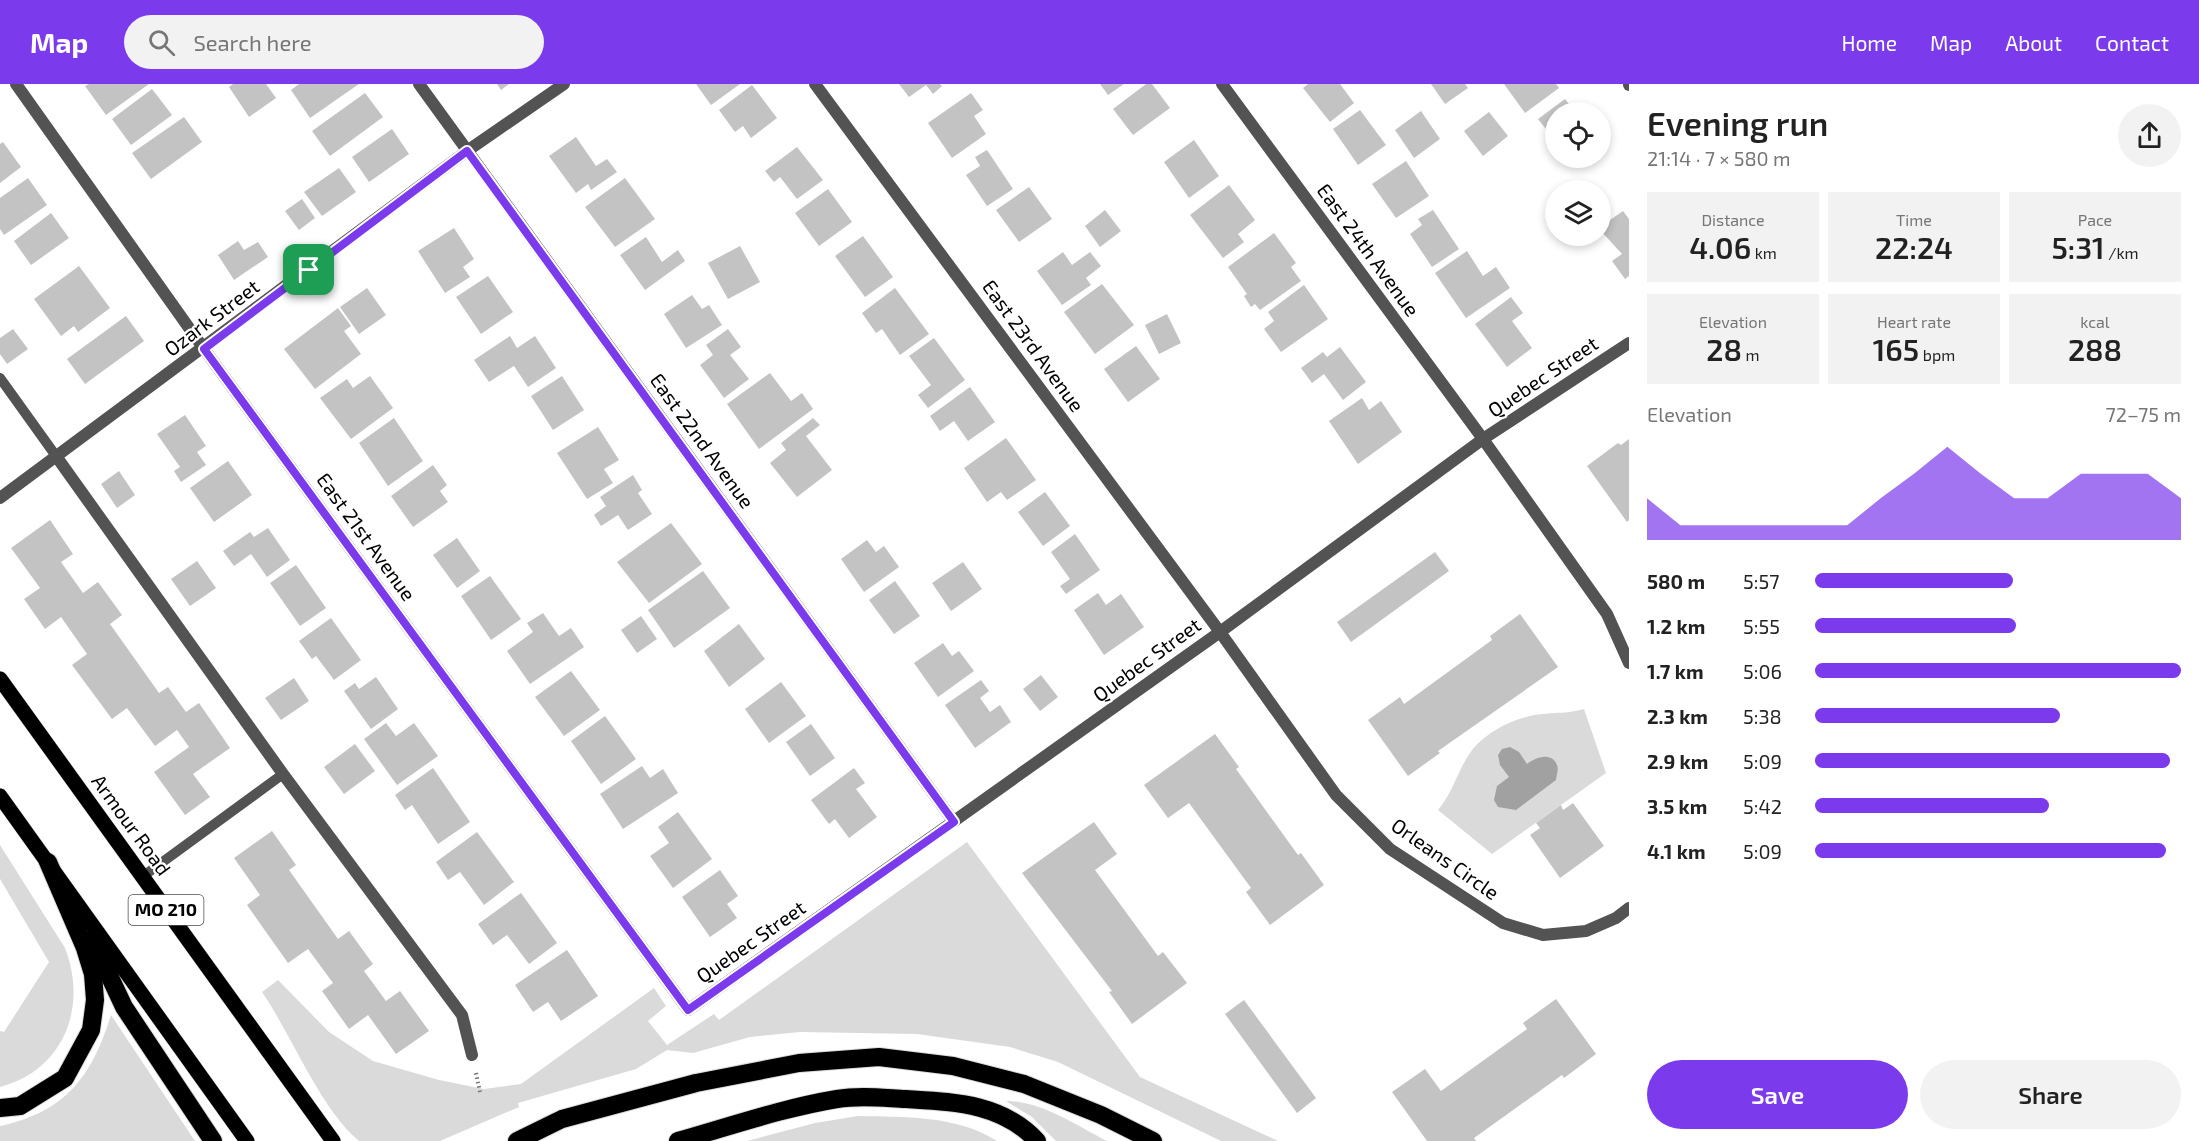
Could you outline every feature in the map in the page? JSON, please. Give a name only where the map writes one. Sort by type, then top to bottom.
[{"type":"highway","points":[[0,1108],[20,1106],[65,1078],[91,1030],[95,1000],[93,974],[85,948],[48,862]]},
{"type":"highway","points":[[74,900],[124,1007],[213,1141]]},
{"type":"highway","points":[[517,1141],[562,1119],[696,1083],[799,1063],[879,1057],[953,1066],[1024,1084],[1101,1115],[1153,1141]]},
{"type":"highway","points":[[678,1141],[787,1110],[840,1099],[873,1097],[963,1102],[978,1105],[1015,1123],[1037,1141]]},
{"type":"main road","name":"Armour Road","points":[[0,679],[333,1141]]},
{"type":"main road","points":[[0,796],[247,1141]]},
{"type":"street","name":"East 21st Avenue","points":[[16,84],[204,349],[688,1010]]},
{"type":"street","name":"East 22nd Avenue","points":[[419,84],[954,822]]},
{"type":"street","name":"Ozark Street","points":[[0,498],[204,349],[467,151],[564,84]]},
{"type":"street","name":"East 23rd Avenue","points":[[815,84],[1220,632]]},
{"type":"street","name":"East 24th Avenue","points":[[1222,84],[1483,439]]},
{"type":"street","name":"Quebec Street","points":[[688,1010],[1220,632],[1483,439],[1629,343]]},
{"type":"street","points":[[1483,439],[1607,614],[1629,663]]},
{"type":"street","points":[[56,456],[283,774],[462,1015],[472,1055]]},
{"type":"street","name":"Orleans Circle","points":[[1220,632],[1336,795],[1390,849],[1436,881],[1503,923],[1543,935],[1586,931],[1616,918],[1629,908]]},
{"type":"lane","points":[[0,378],[56,456]]},
{"type":"lane","points":[[142,877],[283,774]]},
{"type":"shaded area","points":[[1584,709],[1606,773],[1492,854],[1438,810],[1448,796],[1470,753],[1492,732],[1532,715]]},
{"type":"shaded area","points":[[1510,747],[1519,752],[1527,764],[1538,758],[1547,757],[1551,758],[1558,767],[1556,780],[1516,810],[1498,807],[1494,800],[1497,786],[1509,777],[1500,765],[1498,755],[1502,749]]},
{"type":"shaded area","points":[[967,842],[1140,1077],[1278,1141],[1221,1141],[1058,1062],[1010,1047],[917,1034],[800,1032],[750,1037],[693,1053],[667,1050],[636,1069],[518,1103],[519,1107],[440,1141],[359,1141],[332,1111],[262,992],[278,980],[329,1032],[373,1061],[439,1080],[484,1089],[521,1084],[654,988],[666,1006],[648,1021],[667,1045],[714,1014],[719,1020]]},
{"type":"shaded area","points":[[0,845],[65,948],[74,992],[65,1033],[55,1051],[22,1079],[0,1087],[0,1031],[4,1032],[49,962],[0,879]]},
{"type":"shaded area","points":[[111,1015],[195,1141],[0,1141],[0,1126],[23,1120],[43,1111],[73,1088],[95,1056]]},
{"type":"shaded area","points":[[1006,1101],[1045,1109],[1107,1141],[1056,1141],[1032,1117]]},
{"type":"shaded area","points":[[858,1116],[911,1117],[947,1122],[964,1126],[997,1141],[747,1141],[815,1123]]},
{"type":"building","points":[[89,84],[149,84],[106,115],[85,86]]},
{"type":"building","points":[[233,84],[266,84],[276,98],[249,117],[229,87]]},
{"type":"building","points":[[299,84],[359,84],[310,118],[291,90]]},
{"type":"building","points":[[497,84],[509,84],[501,90]]},
{"type":"building","points":[[696,84],[740,84],[711,105]]},
{"type":"building","points":[[899,84],[940,84],[942,86],[933,94],[926,85],[909,97]]},
{"type":"building","points":[[1100,84],[1124,84],[1108,95]]},
{"type":"building","points":[[1146,84],[1152,84],[1170,108],[1133,135],[1113,109]]},
{"type":"building","points":[[1308,84],[1340,84],[1354,103],[1330,122],[1303,88]]},
{"type":"building","points":[[1431,84],[1465,84],[1468,88],[1445,104]]},
{"type":"building","points":[[1504,84],[1556,84],[1559,88],[1525,113]]},
{"type":"building","points":[[752,85],[777,118],[751,138],[743,126],[735,132],[719,110]]},
{"type":"building","points":[[152,89],[172,115],[131,145],[112,119]]},
{"type":"building","points":[[365,93],[383,117],[330,156],[312,131]]},
{"type":"building","points":[[971,93],[983,110],[974,116],[986,134],[952,158],[928,123]]},
{"type":"building","points":[[1360,110],[1386,145],[1358,165],[1333,129]]},
{"type":"building","points":[[1421,111],[1440,139],[1414,158],[1395,130]]},
{"type":"building","points":[[1489,112],[1508,136],[1483,156],[1464,131]]},
{"type":"building","points":[[1545,114],[1545,128],[1538,119]]},
{"type":"building","points":[[184,117],[202,142],[151,179],[132,153]]},
{"type":"building","points":[[392,129],[409,154],[369,182],[352,157]]},
{"type":"building","points":[[576,137],[596,166],[607,159],[617,172],[591,190],[588,184],[576,193],[549,156]]},
{"type":"building","points":[[1194,140],[1219,176],[1189,198],[1164,162]]},
{"type":"building","points":[[3,142],[21,167],[0,183],[0,144]]},
{"type":"building","points":[[797,147],[823,180],[797,199],[780,177],[774,182],[765,171]]},
{"type":"building","points":[[987,150],[1013,189],[987,206],[966,175],[980,166],[975,157]]},
{"type":"building","points":[[1406,161],[1429,196],[1396,218],[1372,184]]},
{"type":"building","points":[[339,168],[356,192],[322,216],[304,192]]},
{"type":"building","points":[[28,178],[47,205],[4,235],[0,229],[0,198]]},
{"type":"building","points":[[625,178],[655,219],[615,247],[585,207]]},
{"type":"building","points":[[1229,185],[1255,220],[1238,234],[1244,242],[1223,258],[1190,215]]},
{"type":"building","points":[[1029,187],[1052,219],[1019,242],[996,210]]},
{"type":"building","points":[[828,189],[852,222],[819,246],[795,213]]},
{"type":"building","points":[[302,199],[315,218],[299,230],[285,211]]},
{"type":"building","points":[[1105,210],[1121,231],[1100,247],[1085,226]]},
{"type":"building","points":[[1433,210],[1459,249],[1432,267],[1410,234],[1422,225],[1418,219]]},
{"type":"building","points":[[1623,211],[1629,219],[1629,276],[1625,279],[1612,261],[1622,254],[1611,242],[1611,219]]},
{"type":"building","points":[[51,213],[69,238],[31,265],[14,241]]},
{"type":"building","points":[[454,228],[474,259],[463,267],[470,277],[445,293],[418,251]]},
{"type":"building","points":[[1274,233],[1296,263],[1291,267],[1301,281],[1260,310],[1255,304],[1251,307],[1244,296],[1247,294],[1228,267]]},
{"type":"building","points":[[863,236],[893,277],[865,297],[835,256]]},
{"type":"building","points":[[646,237],[662,262],[678,250],[685,261],[645,290],[620,255]]},
{"type":"building","points":[[238,241],[244,250],[258,242],[268,257],[234,280],[218,255]]},
{"type":"building","points":[[740,246],[760,282],[728,299],[708,263]]},
{"type":"building","points":[[1467,251],[1483,276],[1496,267],[1510,288],[1466,318],[1435,273]]},
{"type":"building","points":[[1063,252],[1072,265],[1090,252],[1101,266],[1086,278],[1091,285],[1062,305],[1037,271]]},
{"type":"building","points":[[79,266],[110,308],[78,332],[74,326],[61,336],[34,299]]},
{"type":"building","points":[[488,276],[513,312],[481,334],[456,297]]},
{"type":"building","points":[[1102,284],[1134,325],[1095,354],[1064,312]]},
{"type":"building","points":[[1304,285],[1328,319],[1281,352],[1264,329],[1274,321],[1268,312]]},
{"type":"building","points":[[367,288],[386,315],[359,334],[340,307]]},
{"type":"building","points":[[895,288],[929,334],[900,355],[882,329],[876,333],[862,313]]},
{"type":"building","points":[[692,295],[702,309],[709,305],[722,325],[686,348],[664,314]]},
{"type":"building","points":[[1511,297],[1523,313],[1512,321],[1532,348],[1507,367],[1475,324]]},
{"type":"building","points":[[338,308],[351,326],[344,331],[361,354],[315,389],[284,349]]},
{"type":"building","points":[[1167,314],[1181,343],[1159,354],[1145,325]]},
{"type":"building","points":[[126,316],[144,341],[85,384],[67,359]]},
{"type":"building","points":[[13,329],[28,349],[7,364],[0,354],[0,338]]},
{"type":"building","points":[[728,329],[741,347],[730,355],[749,379],[724,398],[700,365],[713,355],[706,345]]},
{"type":"building","points":[[510,336],[517,348],[535,336],[556,368],[528,387],[514,366],[489,382],[474,360]]},
{"type":"building","points":[[934,338],[965,380],[928,408],[918,395],[931,385],[909,356]]},
{"type":"building","points":[[1136,346],[1160,379],[1128,402],[1104,369]]},
{"type":"building","points":[[1340,347],[1366,382],[1343,400],[1324,374],[1312,383],[1301,368],[1323,352],[1327,357]]},
{"type":"building","points":[[770,373],[791,401],[802,393],[813,409],[759,449],[727,404]]},
{"type":"building","points":[[370,376],[393,408],[351,439],[320,398],[347,379],[353,388]]},
{"type":"building","points":[[562,376],[584,410],[553,430],[531,396]]},
{"type":"building","points":[[970,387],[995,422],[968,441],[954,421],[940,431],[930,416]]},
{"type":"building","points":[[1362,398],[1369,410],[1381,401],[1402,432],[1358,464],[1329,421]]},
{"type":"building","points":[[185,415],[206,446],[197,452],[206,465],[181,482],[174,471],[180,467],[157,434]]},
{"type":"building","points":[[394,418],[423,461],[388,486],[359,443]]},
{"type":"building","points":[[813,418],[820,425],[806,436],[832,470],[797,497],[770,463],[786,450],[781,443]]},
{"type":"building","points":[[598,427],[619,460],[604,469],[613,483],[587,499],[557,453]]},
{"type":"building","points":[[1006,438],[1036,480],[1007,500],[1001,492],[987,502],[964,468]]},
{"type":"building","points":[[1629,439],[1629,520],[1627,522],[1587,466],[1618,443],[1621,445]]},
{"type":"building","points":[[228,461],[252,495],[214,522],[190,488]]},
{"type":"building","points":[[433,465],[447,485],[440,491],[448,502],[413,527],[391,496]]},
{"type":"building","points":[[119,471],[135,495],[117,508],[101,484]]},
{"type":"building","points":[[633,475],[642,490],[638,493],[652,514],[628,530],[618,515],[601,526],[594,515],[606,506],[600,497]]},
{"type":"building","points":[[1045,492],[1070,526],[1043,546],[1018,512]]},
{"type":"building","points":[[50,520],[73,554],[61,562],[83,593],[98,582],[122,615],[110,624],[159,693],[168,687],[186,712],[199,703],[230,748],[193,774],[210,797],[185,815],[154,772],[189,747],[177,730],[155,746],[127,708],[112,719],[72,665],[87,654],[61,617],[45,629],[24,599],[40,588],[11,548]]},
{"type":"building","points":[[671,523],[702,564],[649,603],[617,562]]},
{"type":"building","points":[[268,528],[290,560],[267,577],[251,554],[234,566],[223,551],[250,532],[254,537]]},
{"type":"building","points":[[1075,534],[1100,570],[1066,594],[1060,586],[1070,579],[1051,552]]},
{"type":"building","points":[[457,538],[480,571],[457,588],[433,555]]},
{"type":"building","points":[[867,540],[876,552],[884,546],[899,567],[864,592],[841,559]]},
{"type":"building","points":[[1435,552],[1449,571],[1351,642],[1337,622]]},
{"type":"building","points":[[197,561],[216,588],[190,606],[171,579]]},
{"type":"building","points":[[963,562],[982,589],[951,611],[932,583]]},
{"type":"building","points":[[296,565],[326,608],[300,626],[270,583]]},
{"type":"building","points":[[703,571],[730,608],[674,648],[648,610]]},
{"type":"building","points":[[490,576],[521,619],[491,640],[461,596]]},
{"type":"building","points":[[895,581],[920,616],[894,634],[869,600]]},
{"type":"building","points":[[1098,593],[1106,605],[1121,594],[1144,627],[1104,655],[1074,610]]},
{"type":"building","points":[[543,613],[559,636],[571,628],[584,647],[530,684],[507,651],[533,632],[527,623]]},
{"type":"building","points":[[1520,614],[1558,667],[1438,751],[1440,753],[1408,776],[1368,720],[1400,697],[1404,704],[1492,640],[1490,636]]},
{"type":"building","points":[[641,616],[657,639],[637,653],[621,630]]},
{"type":"building","points":[[331,618],[361,660],[334,680],[316,656],[312,659],[299,641]]},
{"type":"building","points":[[739,624],[765,659],[729,687],[704,651]]},
{"type":"building","points":[[943,643],[952,656],[959,651],[974,671],[938,697],[914,663]]},
{"type":"building","points":[[571,671],[600,710],[564,736],[535,697]]},
{"type":"building","points":[[1041,675],[1058,697],[1040,711],[1023,689]]},
{"type":"building","points":[[376,677],[398,709],[371,729],[344,691],[355,683],[359,689]]},
{"type":"building","points":[[294,678],[309,701],[281,720],[265,698]]},
{"type":"building","points":[[981,680],[989,691],[980,698],[990,712],[1000,705],[1011,722],[975,748],[945,705]]},
{"type":"building","points":[[781,682],[806,716],[769,743],[745,709]]},
{"type":"building","points":[[605,716],[636,759],[601,784],[571,741]]},
{"type":"building","points":[[386,723],[396,736],[414,723],[438,756],[397,785],[364,739]]},
{"type":"building","points":[[811,724],[835,758],[810,776],[786,742]]},
{"type":"building","points":[[1215,734],[1239,767],[1236,769],[1298,855],[1301,853],[1324,885],[1270,925],[1246,892],[1251,888],[1189,803],[1168,818],[1144,785]]},
{"type":"building","points":[[355,744],[375,771],[344,794],[324,767]]},
{"type":"building","points":[[642,766],[650,778],[663,769],[678,793],[623,829],[600,794]]},
{"type":"building","points":[[433,768],[470,822],[438,844],[412,805],[405,810],[395,795]]},
{"type":"building","points":[[854,768],[865,783],[856,789],[877,817],[849,838],[835,819],[829,824],[811,800]]},
{"type":"building","points":[[1573,803],[1604,846],[1560,878],[1530,835],[1540,828],[1536,823],[1561,805],[1563,810]]},
{"type":"building","points":[[678,812],[712,859],[673,888],[650,856],[669,843],[658,827]]},
{"type":"building","points":[[1094,822],[1117,854],[1095,870],[1158,956],[1163,952],[1187,983],[1132,1024],[1109,992],[1112,991],[1022,873]]},
{"type":"building","points":[[272,831],[296,865],[289,870],[338,939],[349,931],[373,964],[364,971],[386,1001],[400,991],[429,1031],[396,1054],[368,1015],[349,1029],[322,991],[333,983],[308,949],[288,963],[247,905],[260,895],[234,858]]},
{"type":"building","points":[[477,832],[514,882],[484,905],[460,872],[448,880],[436,862]]},
{"type":"building","points":[[720,870],[738,896],[727,904],[737,918],[710,937],[682,897]]},
{"type":"building","points":[[521,893],[557,943],[529,964],[507,935],[493,945],[478,924]]},
{"type":"building","points":[[567,950],[598,996],[561,1021],[548,1002],[533,1012],[515,985]]},
{"type":"building","points":[[1556,999],[1596,1054],[1564,1078],[1562,1075],[1474,1138],[1476,1141],[1427,1141],[1392,1092],[1425,1069],[1441,1091],[1527,1029],[1523,1023]]},
{"type":"building","points":[[1244,1000],[1316,1098],[1297,1113],[1225,1014]]},
{"type":"route","points":[[467,151],[954,822],[688,1010],[204,349],[309,270],[467,151]]}]
